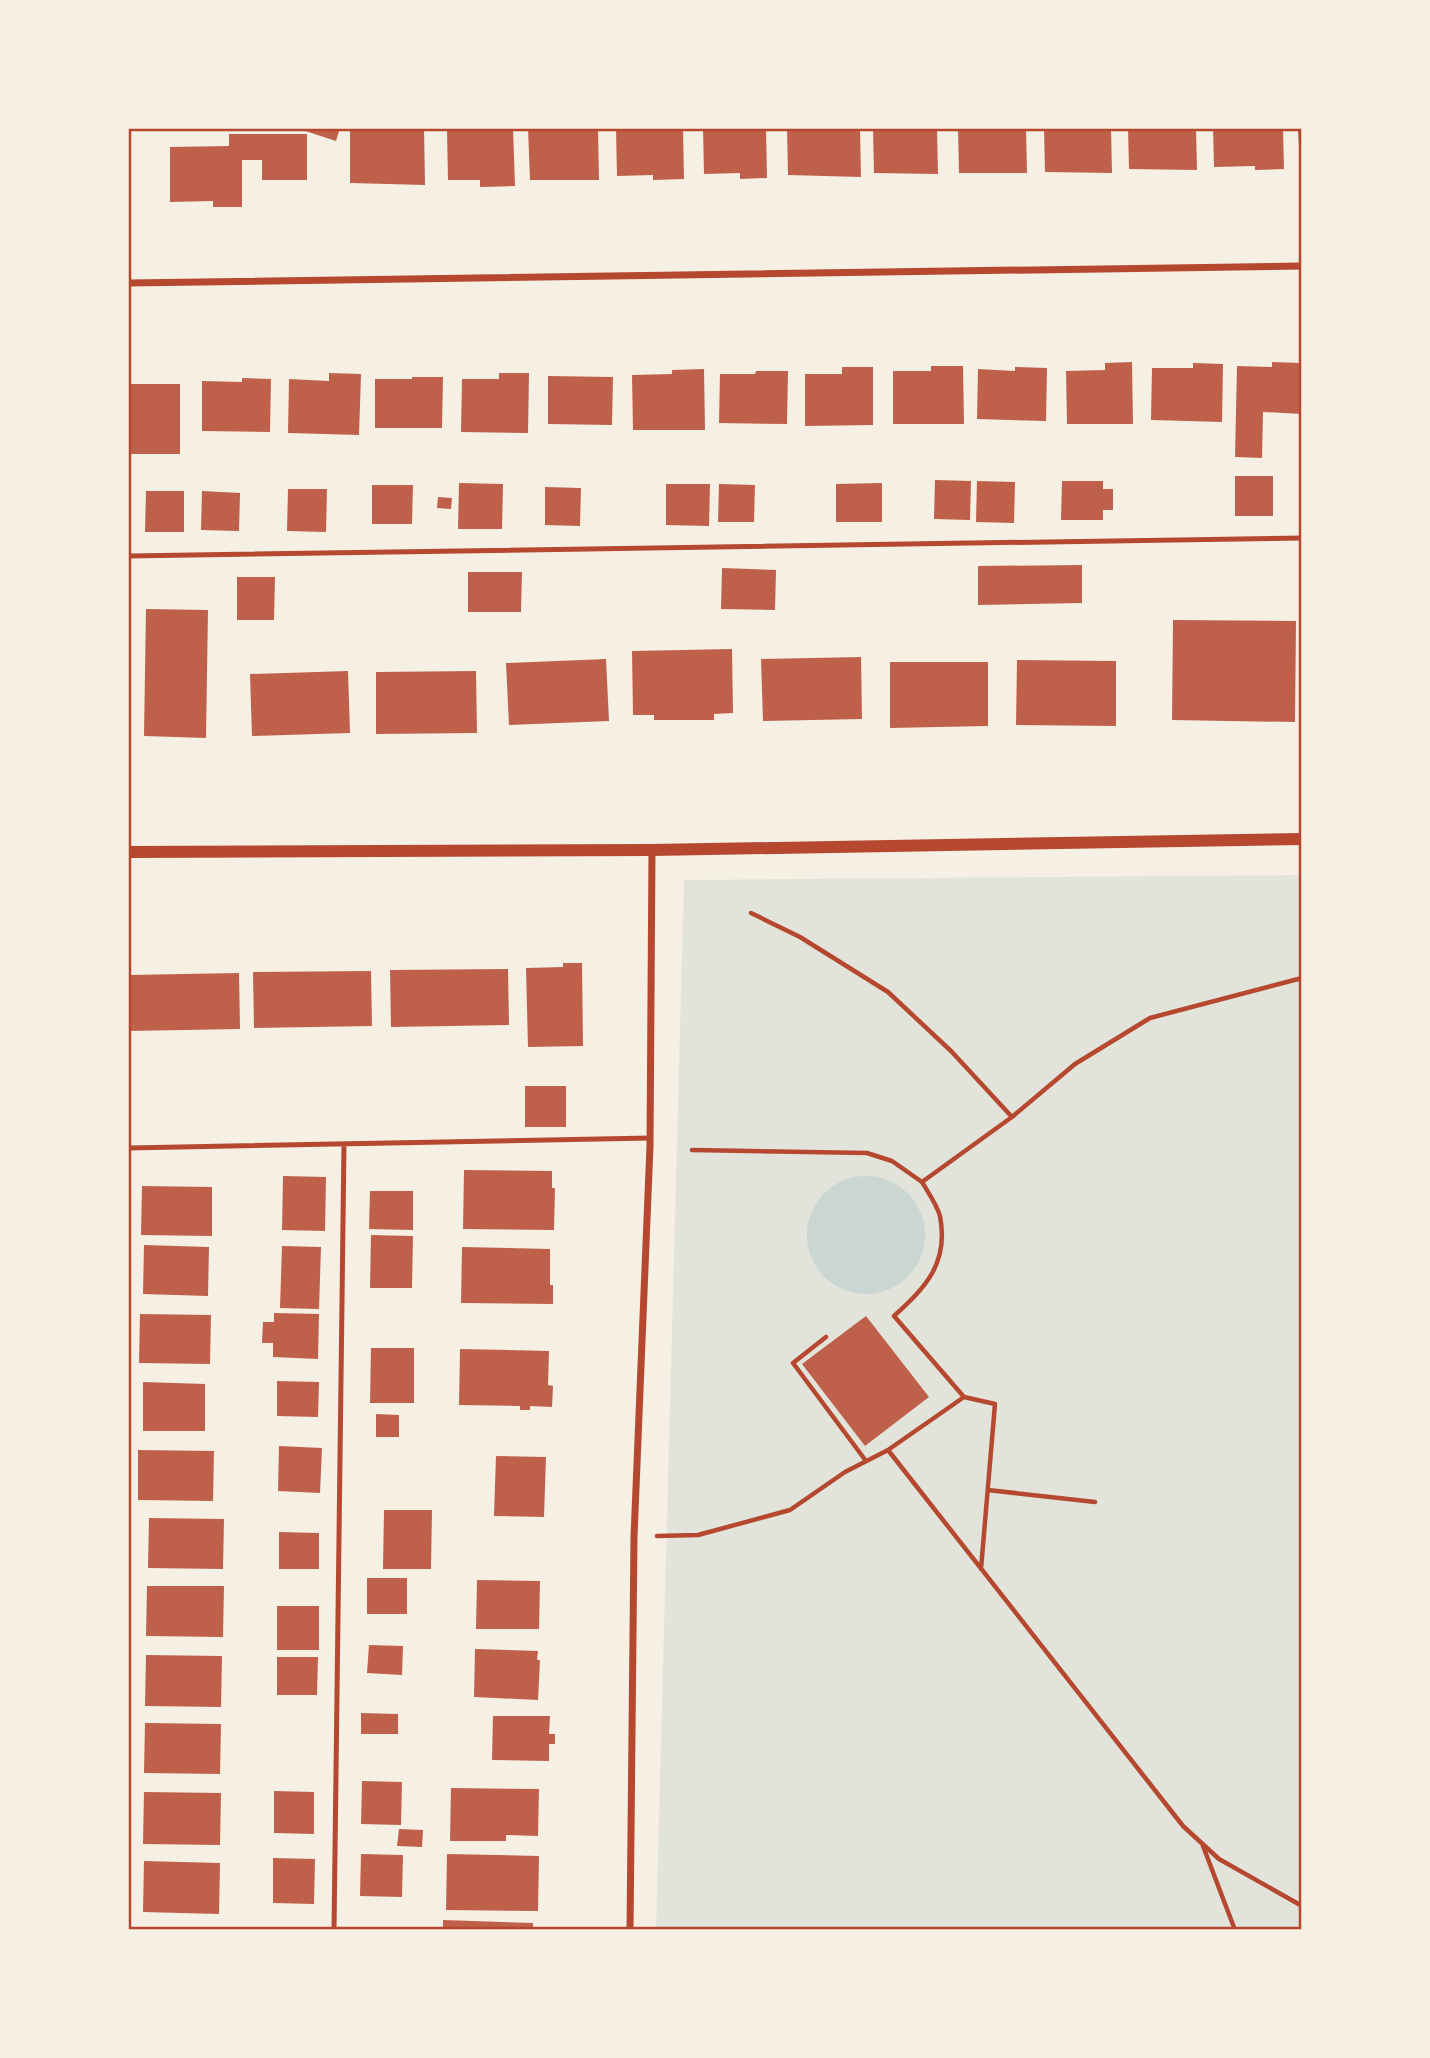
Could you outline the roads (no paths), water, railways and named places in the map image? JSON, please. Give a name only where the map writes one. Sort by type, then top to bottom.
[{"type":"street","points":[[128,283],[1302,266]]},
{"type":"street","points":[[128,852],[652,850],[1302,839]]},
{"type":"street","points":[[630,1930],[634,1537],[650,1138],[652,850]]},
{"type":"lane","points":[[128,556],[1302,538]]},
{"type":"lane","points":[[128,1148],[650,1138]]},
{"type":"lane","points":[[334,1930],[344,1144]]}]
